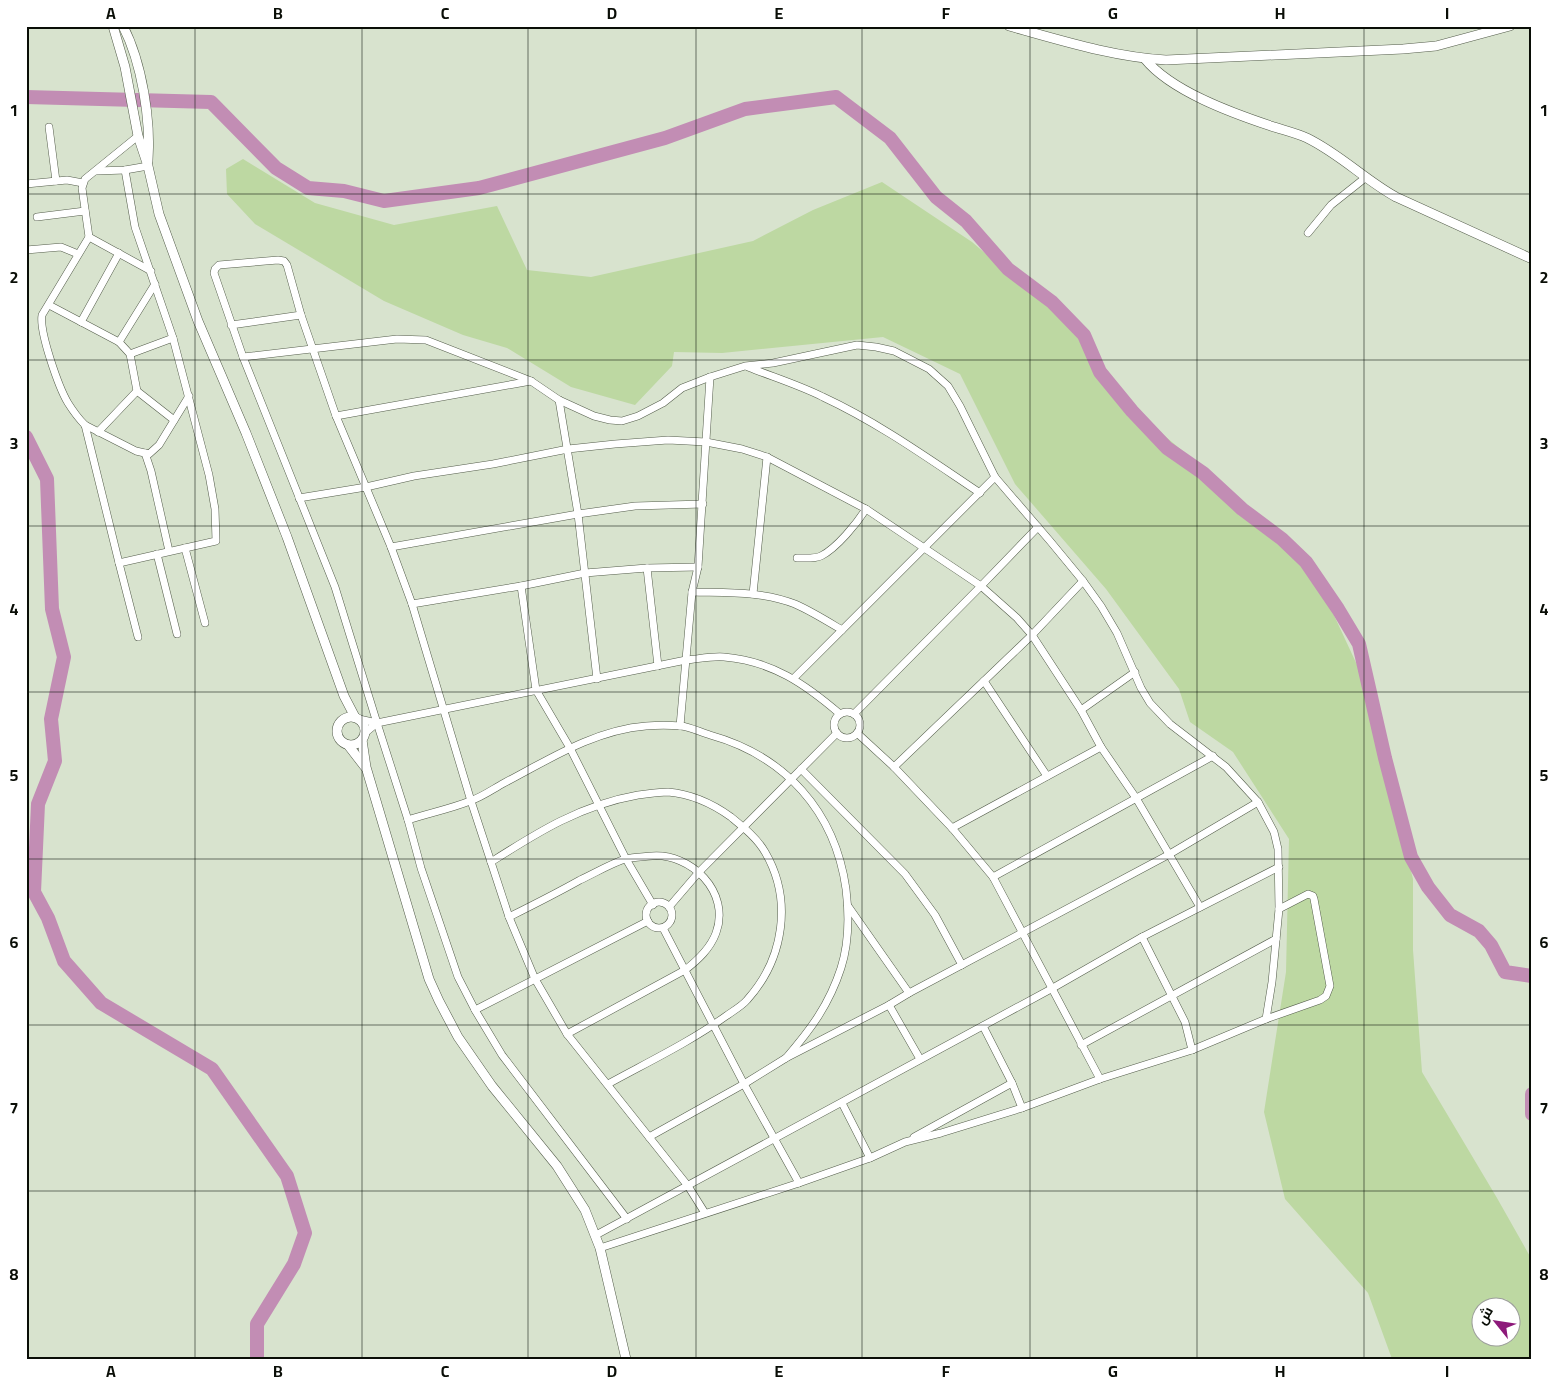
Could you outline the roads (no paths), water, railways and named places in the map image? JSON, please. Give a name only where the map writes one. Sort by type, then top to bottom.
[{"type":"main road","points":[[113,26],[125,67],[138,136],[148,166],[159,214],[188,294],[287,537],[344,696],[364,726],[366,767],[429,979],[458,1037],[492,1086],[557,1166],[585,1210],[600,1248],[626,1359]]},
{"type":"main road","points":[[123,26],[133,44],[138,63],[149,147],[148,166]]},
{"type":"main road","points":[[1009,26],[1145,59],[1197,59],[1403,49],[1436,46],[1510,26]]},
{"type":"main road","points":[[1145,59],[1152,68],[1169,81],[1226,110],[1305,137],[1342,158],[1365,178],[1396,197],[1532,259]]},
{"type":"main road","points":[[342,720],[344,696]]},
{"type":"main road","points":[[357,718],[348,717],[342,720],[338,724],[337,734],[339,739],[348,745],[366,767]]},
{"type":"main road","points":[[348,745],[353,746],[363,736]]},
{"type":"street","points":[[49,127],[56,181]]},
{"type":"street","points":[[138,136],[97,171],[87,177],[83,183],[82,188],[89,237],[42,315],[41,320],[46,345],[65,397],[84,425],[131,449],[145,453],[153,452],[189,396]]},
{"type":"street","points":[[97,171],[125,170],[148,166]]},
{"type":"street","points":[[119,563],[216,541],[214,500],[189,396],[173,338],[135,227],[125,170]]},
{"type":"street","points":[[1308,233],[1330,206],[1365,178]]},
{"type":"street","points":[[26,184],[56,181],[83,183]]},
{"type":"street","points":[[37,217],[85,211]]},
{"type":"street","points":[[89,237],[151,271]]},
{"type":"street","points":[[26,250],[61,247],[78,254]]},
{"type":"street","points":[[81,322],[119,253]]},
{"type":"street","points":[[627,1219],[502,1055],[475,1010],[449,953],[335,587],[231,324],[214,273],[215,268],[219,265],[278,260],[284,261],[287,265],[312,350],[336,416],[391,547],[412,604],[442,709],[509,918],[535,979],[568,1034],[688,1186],[705,1213]]},
{"type":"street","points":[[119,342],[155,284]]},
{"type":"street","points":[[49,305],[119,342],[130,354],[138,391],[174,420]]},
{"type":"street","points":[[231,324],[301,314]]},
{"type":"street","points":[[130,354],[173,338]]},
{"type":"street","points":[[243,357],[312,350],[397,338],[426,340],[531,381],[559,400],[594,416],[622,421],[638,416],[663,403],[682,388],[710,377],[745,366],[773,363],[857,345],[894,351],[928,370],[948,386],[995,477],[1083,581],[1101,606],[1117,634],[1141,688],[1150,703],[1160,715],[1226,767],[1258,802],[1274,832],[1278,849],[1279,909],[1272,982],[1266,1019]]},
{"type":"street","points":[[745,366],[823,397],[848,410],[907,444],[980,494]]},
{"type":"street","points":[[680,726],[692,592],[698,567],[710,377]]},
{"type":"street","points":[[336,416],[531,381]]},
{"type":"street","points":[[98,432],[138,391]]},
{"type":"street","points":[[559,400],[578,514],[597,679]]},
{"type":"street","points":[[84,425],[138,637]]},
{"type":"street","points":[[300,498],[568,449],[668,440],[706,442],[742,449],[767,457],[866,509],[981,586],[1006,607],[1032,635],[1081,710],[1101,747],[1136,798],[1200,907]]},
{"type":"street","points":[[145,453],[151,471],[169,552]]},
{"type":"street","points":[[753,594],[767,457]]},
{"type":"street","points":[[794,678],[995,477]]},
{"type":"street","points":[[391,547],[578,514],[635,506],[703,504]]},
{"type":"street","points":[[798,558],[821,556],[842,539],[866,509]]},
{"type":"street","points":[[854,714],[1038,527]]},
{"type":"street","points":[[185,548],[205,624]]},
{"type":"street","points":[[157,554],[177,634]]},
{"type":"street","points":[[412,604],[521,586],[585,573],[647,568],[698,567]]},
{"type":"street","points":[[647,568],[658,666]]},
{"type":"street","points":[[894,767],[1032,635],[1083,581]]},
{"type":"street","points":[[521,586],[536,690],[570,748],[626,859],[653,905]]},
{"type":"street","points":[[692,592],[753,594],[796,605],[842,630]]},
{"type":"street","points":[[357,718],[377,723],[686,660],[723,657],[752,661],[774,668],[794,678],[816,693],[840,714]]},
{"type":"street","points":[[1081,710],[1134,672]]},
{"type":"street","points":[[984,681],[1047,776]]},
{"type":"street","points":[[847,712],[854,714],[859,720],[860,725],[857,733],[854,736],[845,738],[837,734],[834,723],[840,714],[847,712]]},
{"type":"street","points":[[363,736],[377,723]]},
{"type":"street","points":[[408,820],[471,801],[570,748],[607,733],[623,729],[647,726],[680,726],[727,740],[747,748],[768,761],[792,778],[812,802],[829,830],[841,864],[848,906],[847,940],[841,967],[827,1002],[812,1028],[786,1058]]},
{"type":"street","points":[[857,733],[894,767],[952,828],[993,877],[1100,1079]]},
{"type":"street","points":[[669,907],[699,872],[837,734]]},
{"type":"street","points":[[952,828],[1101,747]]},
{"type":"street","points":[[993,877],[1213,756]]},
{"type":"street","points":[[801,769],[905,874],[935,915],[962,965]]},
{"type":"street","points":[[491,862],[524,841],[572,815],[598,804],[624,798],[668,792],[705,802],[720,810],[744,827],[765,851],[776,874],[783,910],[779,942],[769,968],[755,990],[746,1001],[714,1025],[608,1084]]},
{"type":"street","points":[[649,1137],[744,1084],[786,1058],[889,1005],[1168,855],[1258,802]]},
{"type":"street","points":[[509,918],[606,867],[626,859],[664,855],[691,865],[709,884],[718,901],[719,919],[716,933],[700,959],[685,970],[568,1034]]},
{"type":"street","points":[[596,1235],[842,1103],[1142,938],[1279,867]]},
{"type":"street","points":[[906,1142],[1022,1108],[1100,1079],[1192,1050],[1266,1019],[1320,1000],[1326,996],[1330,986],[1313,896],[1305,895],[1279,909]]},
{"type":"street","points":[[661,903],[669,907],[672,919],[670,923],[663,928],[654,927],[648,920],[647,912],[653,905],[661,903]]},
{"type":"street","points":[[848,906],[909,993]]},
{"type":"street","points":[[475,1010],[648,920]]},
{"type":"street","points":[[663,928],[744,1084],[799,1183]]},
{"type":"street","points":[[1142,938],[1173,995],[1185,1022],[1192,1050]]},
{"type":"street","points":[[1081,1045],[1276,939]]},
{"type":"street","points":[[889,1005],[920,1059]]},
{"type":"street","points":[[983,1026],[1012,1082],[1022,1108]]},
{"type":"street","points":[[600,1248],[870,1158],[906,1142],[1012,1082]]},
{"type":"street","points":[[842,1103],[870,1158]]},
{"type":"waterway","points":[[26,97],[211,102],[276,168],[308,188],[344,191],[384,201],[479,188],[665,138],[745,109],[836,97],[890,138],[936,197],[966,221],[1008,269],[1052,302],[1084,335],[1100,372],[1132,411],[1167,448],[1203,473],[1242,509],[1282,539],[1306,562],[1359,644],[1385,758],[1411,857],[1428,887],[1450,915],[1479,931],[1491,945],[1505,972],[1532,976]]},
{"type":"waterway","points":[[26,437],[47,479],[52,609],[64,657],[51,719],[55,761],[38,804],[34,892],[48,918],[64,961],[101,1003],[212,1069],[287,1176],[305,1233],[294,1264],[257,1324],[257,1359]]},
{"type":"waterway","points":[[1532,1094],[1532,1114]]}]
